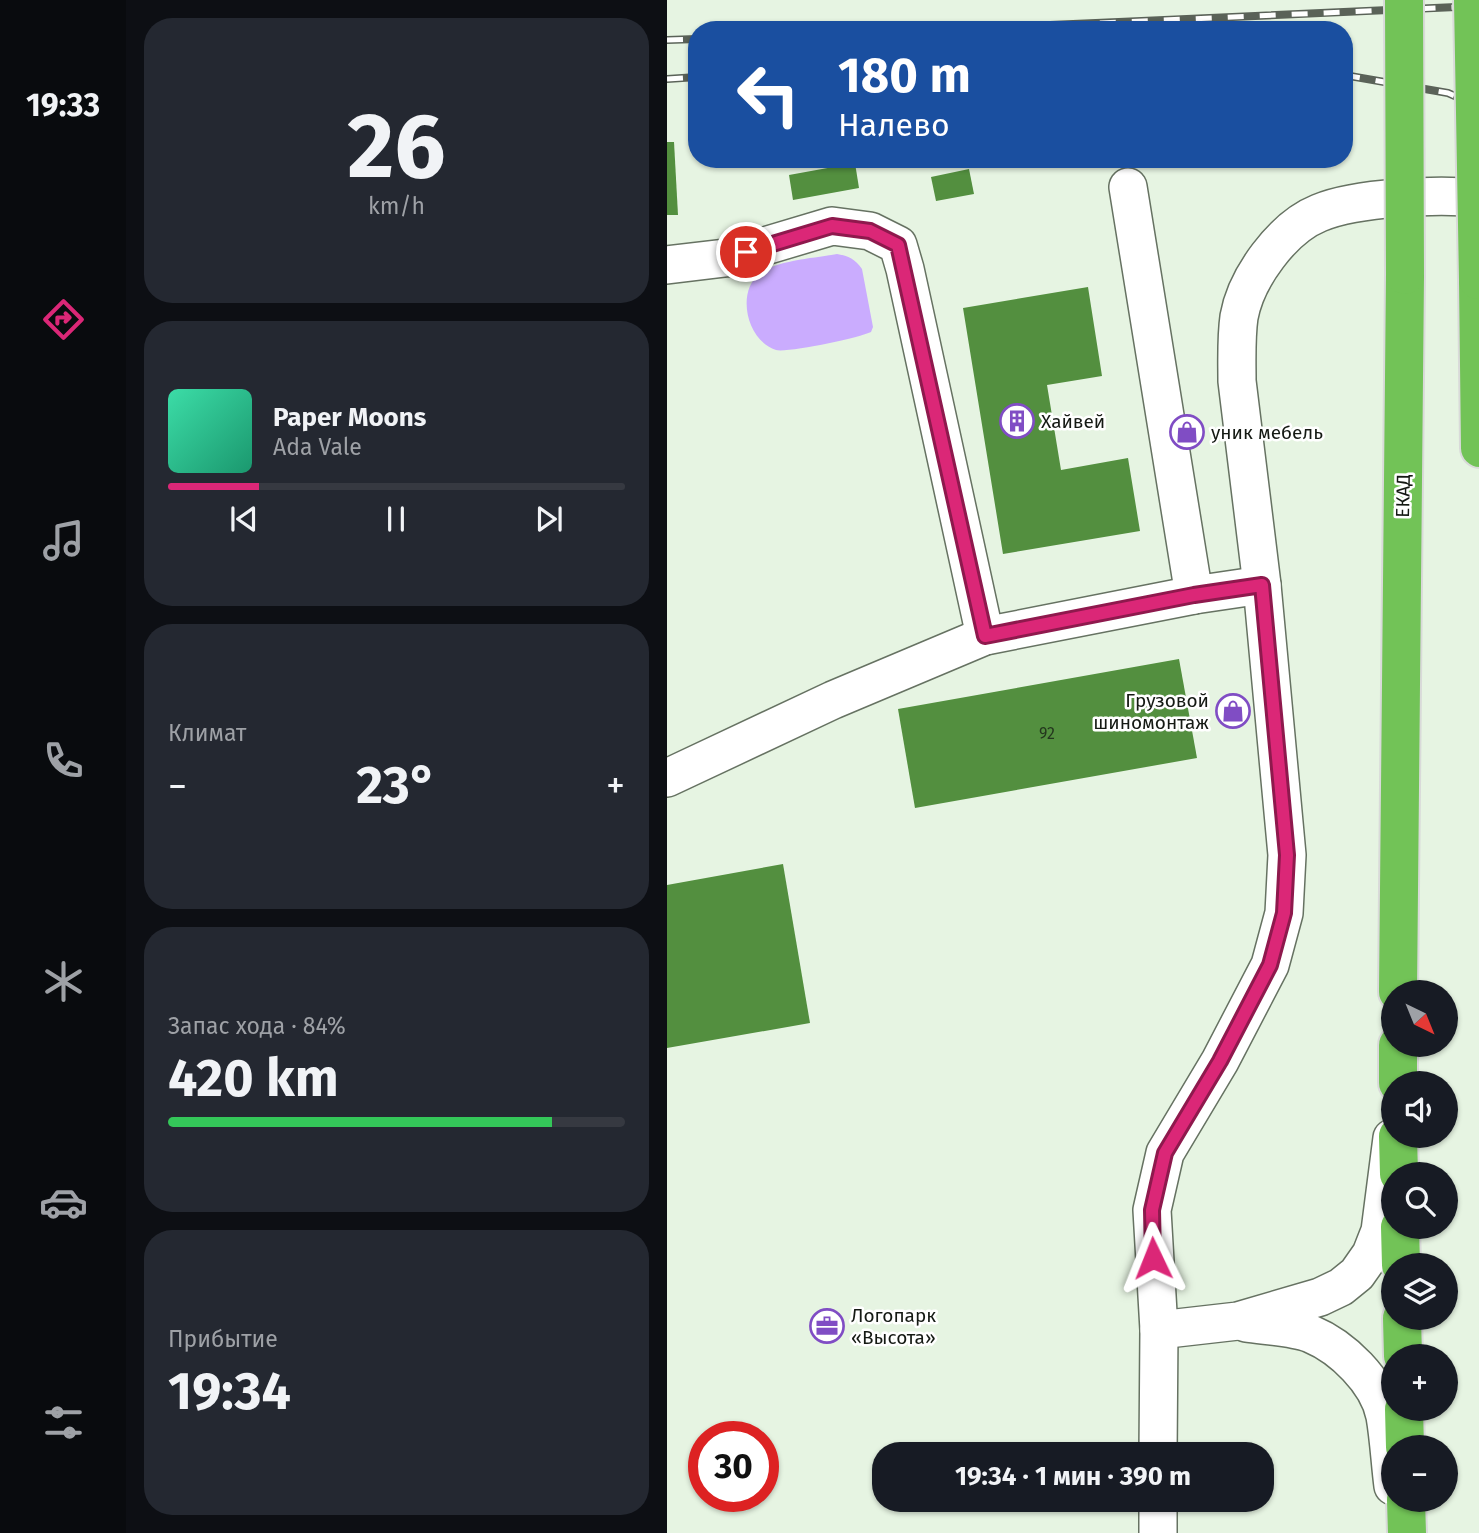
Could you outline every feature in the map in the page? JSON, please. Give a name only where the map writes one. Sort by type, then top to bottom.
[{"type":"highway","name":"ЕКАД","points":[[1399,980],[1405,275],[1404,0]]},
{"type":"highway","points":[[1473,0],[1479,448]]},
{"type":"highway","points":[[1406,1512],[1407,1533]]},
{"type":"street","points":[[1128,187],[1194,595]]},
{"type":"street","points":[[1158,1442],[1159,1330],[1152,1210],[1165,1153],[1220,1061],[1270,965],[1284,913],[1287,855],[1262,585],[1237,381],[1236,350],[1240,315],[1248,288],[1265,260],[1288,233],[1318,213],[1361,202],[1410,197],[1479,198]]},
{"type":"street","points":[[667,265],[725,258],[832,226],[870,231],[898,245],[985,636]]},
{"type":"street","points":[[667,778],[833,700],[985,636],[1194,595],[1262,585]]},
{"type":"street","points":[[1159,1330],[1239,1321],[1320,1297],[1341,1287],[1357,1275],[1371,1254],[1380,1231],[1391,1148]]},
{"type":"street","points":[[1239,1321],[1309,1333],[1340,1352],[1357,1367],[1374,1390],[1385,1413],[1387,1435]]},
{"type":"street","points":[[1158,1512],[1158,1533]]},
{"type":"street","points":[[1397,1512],[1400,1533]]},
{"type":"shaded area","points":[[837,254],[851,258],[862,269],[873,327],[871,332],[794,349],[776,350],[766,345],[758,337],[748,316],[748,293],[752,282],[766,269],[797,260]]},
{"type":"building","points":[[667,142],[674,142],[678,215],[667,215]]},
{"type":"building","points":[[828,168],[856,168],[859,188],[793,200],[789,175]]},
{"type":"building","points":[[969,169],[974,194],[936,201],[931,177]]},
{"type":"building","name":"Хайвей","points":[[1088,287],[1102,376],[1047,385],[1061,470],[1128,458],[1140,531],[1003,554],[963,308]]},
{"type":"building","points":[[1179,659],[1197,758],[915,808],[898,709]]},
{"type":"building","points":[[783,864],[810,1023],[667,1048],[667,885]]},
{"type":"railway","points":[[1142,21],[1480,6]]},
{"type":"railway","points":[[667,40],[688,39]]},
{"type":"railway","points":[[1353,77],[1448,93],[1480,107]]},
{"type":"railway","points":[[667,79],[688,78]]},
{"type":"place","name":"Хайвей","points":[[1017,421]]},
{"type":"place","name":"уник мебель","points":[[1187,432]]},
{"type":"place","name":"Грузовой шиномонтаж","points":[[1233,711]]},
{"type":"place","name":"Логопарк «Высота»","points":[[827,1326]]},
{"type":"route","points":[[746,252],[832,226],[870,231],[898,245],[985,636],[1194,595],[1262,585],[1287,855],[1284,913],[1270,965],[1220,1061],[1165,1153],[1152,1210],[1153,1258]]}]
